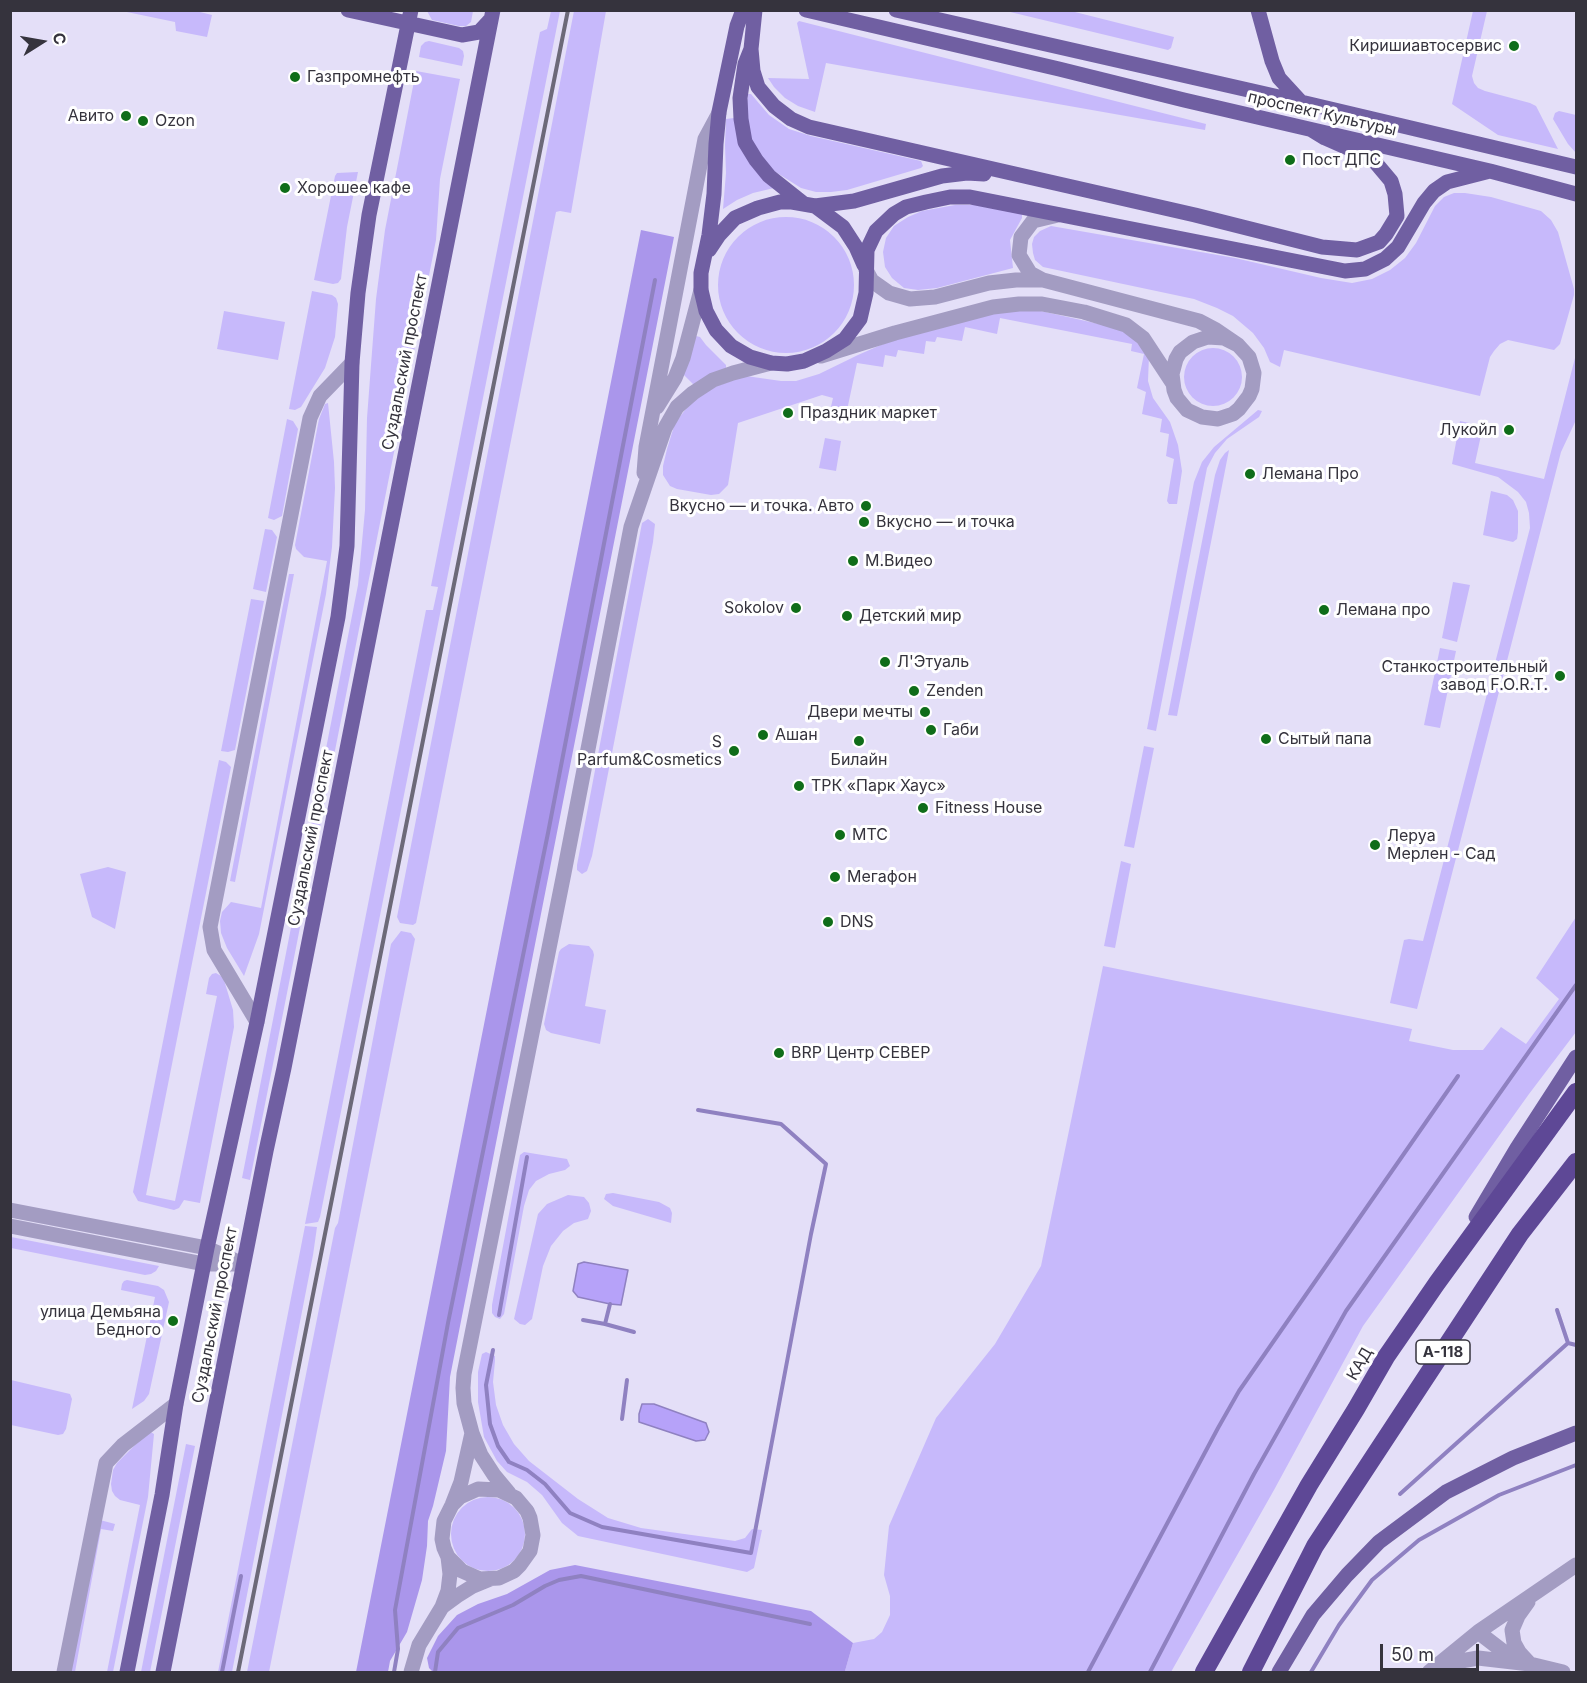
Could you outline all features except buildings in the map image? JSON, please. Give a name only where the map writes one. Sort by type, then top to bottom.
[{"type":"highway","name":"КАД","points":[[1204,1672],[1386,1357],[1576,1092]]},
{"type":"highway","name":"А-118","points":[[1251,1672],[1315,1546],[1520,1234],[1576,1162]]},
{"type":"main road","points":[[348,10],[410,18],[452,34],[479,32],[492,15]]},
{"type":"main road","points":[[743,10],[737,26],[719,112],[714,194],[701,273],[701,290],[706,311],[716,330],[731,346],[750,357],[771,363],[787,364],[804,361],[845,339],[860,319],[866,293],[867,250],[876,231],[894,214],[906,207],[950,197],[970,196],[1345,271],[1365,269],[1385,259],[1398,247],[1424,202],[1434,190],[1447,182],[1490,171]]},
{"type":"main road","points":[[755,10],[751,49],[753,71],[758,87],[774,105],[791,118],[809,127],[1195,215],[1322,247],[1357,250],[1379,242],[1397,216],[1391,181],[1375,162],[1312,130]]},
{"type":"main road","name":"проспект Культуры","points":[[806,10],[1490,171],[1576,194]]},
{"type":"main road","name":"проспект Культуры","points":[[896,10],[1575,166]]},
{"type":"main road","points":[[1258,10],[1272,62],[1279,78],[1301,102]]},
{"type":"main road","name":"Суздальский проспект","points":[[163,1672],[492,15]]},
{"type":"main road","name":"Суздальский проспект","points":[[127,1672],[207,1248],[257,1022],[338,617],[347,546],[352,363],[358,293],[369,215],[410,18]]},
{"type":"main road","points":[[751,49],[745,64],[740,98],[745,142],[768,176],[843,227],[856,247],[866,270]]},
{"type":"main road","points":[[705,255],[735,218],[780,202],[809,204],[854,201],[942,177],[967,173],[1017,175]]},
{"type":"main road","points":[[1437,1283],[1517,1148],[1576,1057]]},
{"type":"main road","points":[[1279,1672],[1313,1615],[1378,1542],[1446,1492],[1513,1458],[1576,1433]]},
{"type":"street","points":[[642,494],[646,447],[705,139],[719,112]]},
{"type":"street","points":[[1042,280],[1030,273],[1019,255],[1021,237],[1033,221],[1058,215]]},
{"type":"street","points":[[866,270],[872,281],[889,293],[910,299],[934,297],[989,283],[1042,280],[1199,321],[1216,330],[1238,345],[1249,357],[1254,373],[1250,396],[1245,403],[1233,414],[1210,419],[1194,414],[1181,404],[1172,382],[1173,366],[1180,352],[1192,342],[1216,336],[1238,345]]},
{"type":"street","points":[[652,414],[679,368],[701,290]]},
{"type":"street","points":[[804,361],[968,313],[1018,304],[1042,304],[1084,312],[1126,326],[1143,338],[1172,382]]},
{"type":"street","points":[[257,1022],[214,950],[210,927],[310,418],[320,396],[352,363]]},
{"type":"street","points":[[442,1607],[473,1586],[507,1575],[526,1559],[532,1543],[530,1518],[522,1504],[509,1493],[488,1465],[472,1434],[464,1403],[464,1374],[630,532],[665,428],[677,407],[713,380],[771,363]]},
{"type":"street","points":[[10,1210],[207,1248],[243,1264]]},
{"type":"street","points":[[10,1226],[204,1264],[243,1264]]},
{"type":"street","points":[[64,1672],[106,1463],[123,1445],[177,1404]]},
{"type":"street","points":[[411,1672],[419,1645],[442,1607],[448,1591],[450,1574],[442,1530],[461,1482],[472,1434]]},
{"type":"street","points":[[452,1505],[460,1497],[478,1489],[489,1488],[509,1493]]},
{"type":"street","points":[[448,1557],[462,1571],[480,1579],[490,1579]]},
{"type":"street","points":[[1429,1672],[1478,1632],[1576,1565]]},
{"type":"street","points":[[1530,1664],[1514,1643],[1512,1630],[1518,1616],[1534,1593]]},
{"type":"street","points":[[1478,1632],[1504,1652],[1530,1664]]},
{"type":"street","points":[[1437,1672],[1461,1661],[1478,1658],[1530,1664],[1563,1672]]},
{"type":"shaded area","points":[[192,10],[212,15],[207,37],[176,31],[175,22],[122,11]]},
{"type":"shaded area","points":[[427,11],[473,11],[471,22],[466,26],[459,26],[432,20]]},
{"type":"shaded area","points":[[551,11],[560,11],[320,1217],[318,1222],[305,1224],[426,610],[433,610],[438,587],[431,586],[540,32],[547,29]]},
{"type":"shaded area","points":[[574,11],[606,11],[571,213],[556,212],[416,923],[413,925],[400,923],[397,917]]},
{"type":"shaded area","points":[[1006,11],[1071,11],[1174,37],[1171,48],[1168,50]]},
{"type":"shaded area","points":[[1473,11],[1487,11],[1472,76],[1474,83],[1485,91],[1536,106],[1558,149],[1498,135],[1452,104]]},
{"type":"shaded area","points":[[799,21],[1206,124],[1205,130],[826,63],[815,112],[785,98],[768,78],[809,79],[797,23]]},
{"type":"shaded area","points":[[429,41],[463,51],[462,66],[419,57],[421,46]]},
{"type":"shaded area","points":[[416,71],[460,79],[440,179],[436,240],[250,1180],[242,1178],[358,585],[365,510],[367,418],[376,299],[385,230]]},
{"type":"shaded area","points":[[748,94],[751,94],[769,115],[789,129],[921,161],[923,166],[847,190],[816,192],[801,188],[774,171],[751,140],[746,109]]},
{"type":"shaded area","points":[[1559,111],[1576,115],[1576,153],[1553,119],[1555,113]]},
{"type":"shaded area","points":[[734,118],[774,188],[753,193],[723,209],[726,119]]},
{"type":"shaded area","points":[[358,172],[347,227],[341,279],[338,283],[333,284],[314,280],[335,176],[337,173]]},
{"type":"shaded area","points":[[1454,193],[1491,197],[1541,211],[1551,220],[1558,232],[1574,289],[1560,344],[1554,350],[1508,340],[1500,344],[1490,357],[1480,396],[1284,350],[1280,367],[1270,362],[1264,348],[1253,333],[1233,316],[1217,308],[1194,299],[1043,267],[1035,260],[1033,253],[1034,237],[1051,226],[1235,258],[1352,283],[1372,279],[1390,270],[1405,258],[1416,243],[1435,206],[1444,197]]},
{"type":"shaded area","points":[[955,205],[979,205],[1022,213],[1022,218],[1010,240],[1013,268],[937,288],[918,290],[904,288],[892,278],[885,267],[883,252],[886,238],[894,226],[908,217],[922,211]]},
{"type":"shaded area","points":[[786,217],[812,222],[834,237],[849,259],[854,285],[849,311],[834,333],[812,348],[786,353],[760,348],[738,333],[723,311],[718,285],[723,259],[738,237],[760,222]]},
{"type":"shaded area","points":[[641,230],[674,237],[450,1377],[446,1451],[428,1521],[422,1580],[407,1632],[390,1661],[388,1672],[356,1672]]},
{"type":"shaded area","points":[[312,291],[336,298],[338,304],[335,337],[325,368],[301,407],[295,410],[289,409]]},
{"type":"shaded area","points":[[1032,309],[1126,330],[1149,356],[1148,381],[1153,398],[1170,422],[1178,445],[1182,471],[1177,504],[1169,504],[1167,501],[1174,459],[1166,456],[1169,434],[1160,432],[1162,419],[1142,414],[1146,392],[1137,388],[1144,354],[1131,351],[1132,344],[1000,318],[997,334],[965,327],[962,341],[937,337],[935,342],[926,341],[924,354],[898,350],[896,357],[885,355],[883,367],[857,363],[846,415],[830,411],[833,398],[822,395],[738,423],[728,485],[719,494],[711,495],[677,489],[670,486],[663,475],[663,466],[675,423],[689,405],[710,388],[746,376],[796,381],[819,374],[883,344],[937,326],[997,313]]},
{"type":"shaded area","points":[[224,311],[285,322],[278,360],[217,349]]},
{"type":"shaded area","points":[[696,336],[700,337],[726,365],[726,368],[694,385],[683,374]]},
{"type":"shaded area","points":[[1213,348],[1224,350],[1237,361],[1242,377],[1240,388],[1229,401],[1213,406],[1202,404],[1189,393],[1184,377],[1186,366],[1197,353]]},
{"type":"shaded area","points":[[1576,354],[1576,420],[1561,452],[1417,1009],[1390,1003],[1404,940],[1423,941],[1530,528],[1526,502],[1518,492],[1498,477],[1452,464],[1460,421],[1483,426],[1475,463],[1544,479]]},
{"type":"shaded area","points":[[328,403],[335,488],[332,547],[326,594],[259,934],[244,976],[227,948],[221,933],[220,921],[222,912],[231,902],[261,908],[327,561],[304,557],[295,545],[319,419],[325,404]]},
{"type":"shaded area","points":[[1258,410],[1262,411],[1259,417],[1227,439],[1215,453],[1207,468],[1156,731],[1147,729],[1194,482],[1202,462],[1214,447]]},
{"type":"shaded area","points":[[287,419],[293,421],[298,429],[282,516],[274,520],[268,518]]},
{"type":"shaded area","points":[[825,438],[841,441],[836,471],[819,468]]},
{"type":"shaded area","points":[[1229,450],[1177,716],[1168,715],[1215,475],[1220,460]]},
{"type":"shaded area","points":[[1491,491],[1507,495],[1513,500],[1518,511],[1517,539],[1513,542],[1483,535]]},
{"type":"shaded area","points":[[648,519],[655,524],[653,542],[592,856],[587,871],[582,874],[577,870],[577,865],[642,523]]},
{"type":"shaded area","points":[[265,529],[272,530],[277,537],[266,592],[253,589]]},
{"type":"shaded area","points":[[289,574],[294,574],[235,882],[230,881]]},
{"type":"shaded area","points":[[1453,582],[1470,585],[1457,642],[1442,638]]},
{"type":"shaded area","points":[[251,599],[264,601],[235,750],[221,751]]},
{"type":"shaded area","points":[[1440,648],[1456,651],[1440,728],[1424,725]]},
{"type":"shaded area","points":[[1144,746],[1154,748],[1134,848],[1124,846]]},
{"type":"shaded area","points":[[219,760],[231,767],[146,1195],[175,1201],[217,996],[206,994],[212,974],[216,973],[224,980],[233,1010],[234,1027],[200,1203],[184,1200],[179,1208],[174,1210],[138,1201],[133,1192]]},
{"type":"shaded area","points":[[1121,861],[1131,864],[1115,948],[1104,946]]},
{"type":"shaded area","points":[[108,867],[126,872],[115,929],[92,917],[80,874]]},
{"type":"shaded area","points":[[1576,917],[1576,1032],[1363,1326],[1171,1672],[838,1672],[845,1671],[853,1643],[874,1639],[882,1632],[890,1615],[890,1596],[884,1575],[889,1526],[936,1418],[995,1344],[1041,1266],[1103,966],[1412,1029],[1409,1041],[1453,1050],[1483,1050],[1501,1027],[1526,1044],[1559,999],[1536,978]]},
{"type":"shaded area","points":[[401,931],[411,933],[415,939],[269,1672],[247,1672],[335,1228],[338,1223],[391,944]]},
{"type":"shaded area","points":[[569,944],[589,946],[593,951],[585,1006],[606,1010],[600,1044],[551,1033],[546,1030],[544,1024],[559,952]]},
{"type":"shaded area","points":[[524,1152],[567,1159],[570,1166],[536,1181],[529,1190],[504,1314],[500,1319],[492,1313],[492,1305],[520,1155]]},
{"type":"shaded area","points":[[613,1193],[659,1202],[670,1208],[671,1223],[613,1206],[604,1199],[606,1194]]},
{"type":"shaded area","points":[[568,1195],[584,1197],[591,1211],[588,1219],[574,1223],[563,1231],[551,1246],[543,1266],[532,1319],[525,1325],[520,1324],[514,1319],[538,1214],[547,1204]]},
{"type":"shaded area","points":[[305,1226],[317,1227],[313,1255],[232,1672],[218,1672]]},
{"type":"shaded area","points":[[10,1237],[159,1266],[156,1271],[145,1275],[11,1248]]},
{"type":"shaded area","points":[[584,1262],[628,1270],[621,1305],[578,1297],[573,1291],[578,1264]]},
{"type":"shaded area","points":[[127,1280],[158,1286],[164,1290],[169,1302],[149,1394],[144,1401],[132,1409],[155,1297],[121,1290],[122,1284]]},
{"type":"shaded area","points":[[486,1352],[495,1356],[493,1382],[496,1405],[503,1425],[514,1444],[529,1461],[578,1499],[608,1518],[641,1528],[735,1541],[745,1538],[752,1529],[762,1530],[754,1568],[747,1572],[578,1536],[562,1523],[542,1495],[527,1482],[507,1472],[497,1461],[484,1437],[478,1402],[478,1372],[482,1354]]},
{"type":"shaded area","points":[[11,1380],[70,1394],[72,1399],[63,1434],[58,1435],[11,1425]]},
{"type":"shaded area","points":[[642,1404],[654,1404],[706,1423],[709,1432],[705,1440],[696,1441],[639,1422]]},
{"type":"shaded area","points":[[149,1431],[154,1434],[148,1497],[113,1672],[107,1672],[140,1505],[120,1500],[115,1496],[111,1484],[113,1470],[117,1463]]},
{"type":"shaded area","points":[[186,1444],[195,1446],[150,1672],[141,1672]]},
{"type":"shaded area","points":[[481,1497],[495,1497],[509,1503],[519,1513],[525,1527],[523,1548],[509,1565],[495,1571],[481,1571],[467,1565],[457,1555],[451,1541],[451,1527],[457,1513],[467,1503]]},
{"type":"shaded area","points":[[100,1520],[115,1524],[113,1531],[101,1529],[75,1672],[71,1672]]},
{"type":"shaded area","points":[[575,1565],[811,1611],[853,1643],[845,1671],[433,1672],[429,1668],[427,1658],[438,1636],[457,1615],[478,1604],[507,1594],[550,1570]]},
{"type":"waterway","points":[[394,1672],[398,1649],[395,1610],[448,1323],[548,833],[655,280]]},
{"type":"waterway","points":[[1150,1672],[1254,1474],[1346,1311],[1576,985]]},
{"type":"waterway","points":[[1088,1672],[1239,1391],[1458,1076]]},
{"type":"waterway","points":[[493,1350],[486,1385],[490,1424],[498,1446],[509,1462],[527,1470],[545,1484],[570,1513],[602,1527],[751,1553],[826,1164],[781,1124],[698,1110]]},
{"type":"waterway","points":[[499,1315],[527,1157]]},
{"type":"waterway","points":[[605,1324],[610,1304]]},
{"type":"waterway","points":[[1557,1310],[1568,1343],[1576,1345]]},
{"type":"waterway","points":[[583,1320],[634,1332]]},
{"type":"waterway","points":[[1400,1494],[1568,1343]]},
{"type":"waterway","points":[[622,1419],[627,1380]]},
{"type":"waterway","points":[[1311,1672],[1339,1625],[1372,1580],[1419,1540],[1499,1495],[1576,1465]]},
{"type":"waterway","points":[[222,1672],[241,1576]]},
{"type":"waterway","points":[[435,1672],[438,1652],[458,1628],[513,1605],[559,1580],[581,1576],[810,1624]]},
{"type":"railway","points":[[238,1672],[568,10]]},
{"type":"place","name":"Киришиавтосервис","points":[[1514,46]]},
{"type":"place","name":"Газпромнефть","points":[[295,77]]},
{"type":"place","name":"Авито","points":[[126,116]]},
{"type":"place","name":"Ozon","points":[[143,121]]},
{"type":"place","name":"Пост ДПС","points":[[1290,160]]},
{"type":"place","name":"Хорошее кафе","points":[[285,188]]},
{"type":"place","name":"Праздник маркет","points":[[788,413]]},
{"type":"place","name":"Лукойл","points":[[1509,430]]},
{"type":"place","name":"Лемана Про","points":[[1250,474]]},
{"type":"place","name":"Вкусно — и точка. Авто","points":[[866,506]]},
{"type":"place","name":"Вкусно — и точка","points":[[864,522]]},
{"type":"place","name":"М.Видео","points":[[853,561]]},
{"type":"place","name":"Sokolov","points":[[796,608]]},
{"type":"place","name":"Лемана про","points":[[1324,610]]},
{"type":"place","name":"Детский мир","points":[[847,616]]},
{"type":"place","name":"Л'Этуаль","points":[[885,662]]},
{"type":"place","name":"Станкостроительный завод F.O.R.T.","points":[[1560,676]]},
{"type":"place","name":"Zenden","points":[[914,691]]},
{"type":"place","name":"Двери мечты","points":[[925,712]]},
{"type":"place","name":"Габи","points":[[931,730]]},
{"type":"place","name":"Ашан","points":[[763,735]]},
{"type":"place","name":"Сытый папа","points":[[1266,739]]},
{"type":"place","name":"Билайн","points":[[859,741]]},
{"type":"place","name":"S Parfum&Cosmetics","points":[[734,751]]},
{"type":"place","name":"ТРК «Парк Хаус»","points":[[799,786]]},
{"type":"place","name":"Fitness House","points":[[923,808]]},
{"type":"place","name":"МТС","points":[[840,835]]},
{"type":"place","name":"Леруа Мерлен - Сад","points":[[1375,845]]},
{"type":"place","name":"Мегафон","points":[[835,877]]},
{"type":"place","name":"DNS","points":[[828,922]]},
{"type":"place","name":"BRP Центр СЕВЕР","points":[[779,1053]]},
{"type":"place","name":"улица Демьяна Бедного","points":[[173,1321]]}]
